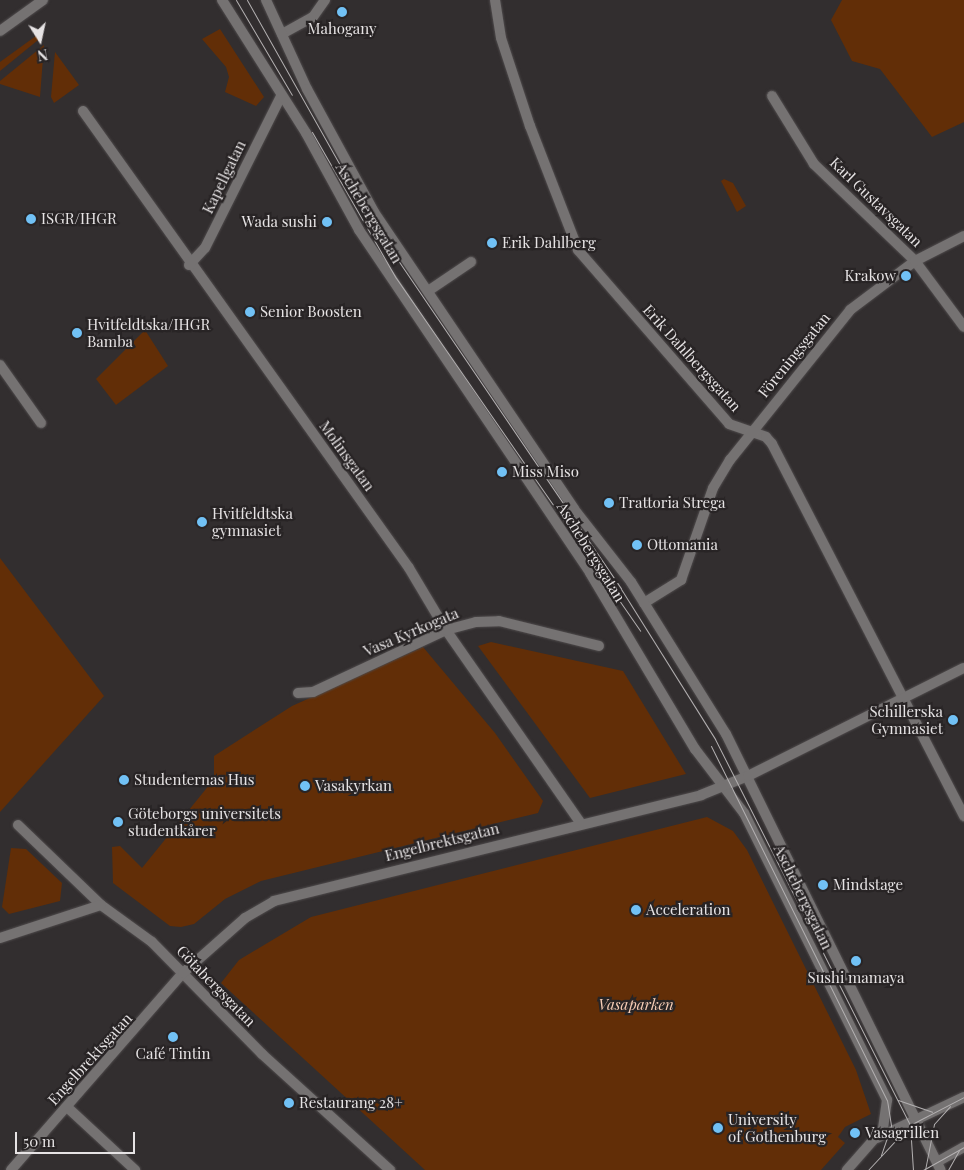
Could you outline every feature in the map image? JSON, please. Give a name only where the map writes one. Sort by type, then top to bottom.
[{"type":"street","points":[[0,31],[43,0]]},
{"type":"street","name":"Aschebergsgatan","points":[[222,0],[280,98],[306,133],[359,230],[590,573],[695,749],[725,786],[747,819],[887,1100],[884,1129],[877,1138]]},
{"type":"street","name":"Aschebergsgatan","points":[[266,0],[374,212],[574,509],[644,603],[748,776],[913,1122],[939,1166]]},
{"type":"street","points":[[282,34],[313,17],[326,0]]},
{"type":"street","name":"Erik Dahlbergsgatan","points":[[495,0],[501,38],[570,236],[588,263],[729,424],[766,437],[775,449],[964,816]]},
{"type":"street","name":"Karl Gustavsgatan","points":[[772,96],[814,164],[915,261],[964,327]]},
{"type":"street","name":"Kapellgatan","points":[[189,265],[205,248],[280,98]]},
{"type":"street","name":"Molinsgatan","points":[[83,111],[189,265],[409,568],[446,630],[580,822]]},
{"type":"street","name":"Föreningsgatan","points":[[644,603],[680,580],[713,488],[752,431],[850,310],[871,289],[915,261],[964,236]]},
{"type":"street","points":[[428,291],[471,262]]},
{"type":"street","points":[[0,365],[41,423]]},
{"type":"street","name":"Vasa Kyrkogata","points":[[298,693],[313,692],[446,630],[499,621],[599,646]]},
{"type":"street","name":"Engelbrektsgatan","points":[[11,1170],[183,973],[246,918],[274,900],[725,786],[964,668]]},
{"type":"street","name":"Götabergsgatan","points":[[18,825],[101,905],[183,973],[262,1054],[390,1170]]},
{"type":"street","points":[[0,938],[101,905]]},
{"type":"street","points":[[847,1170],[877,1138],[964,1096]]},
{"type":"street","points":[[67,1107],[135,1170]]},
{"type":"street","points":[[939,1166],[964,1147]]},
{"type":"green space","points":[[842,0],[964,0],[964,122],[932,137],[880,69],[852,61],[831,20]]},
{"type":"green space","points":[[220,29],[264,97],[256,106],[225,92],[229,77],[226,67],[202,39]]},
{"type":"green space","points":[[40,33],[43,36],[0,71],[0,62]]},
{"type":"green space","points":[[44,45],[40,97],[0,84],[0,81]]},
{"type":"green space","points":[[55,52],[79,85],[54,103],[51,97]]},
{"type":"green space","points":[[724,179],[733,183],[746,206],[737,212],[721,181]]},
{"type":"green space","points":[[145,330],[168,366],[116,405],[96,379]]},
{"type":"green space","points":[[0,558],[104,696],[0,812]]},
{"type":"green space","points":[[491,642],[623,671],[686,774],[590,798],[478,646]]},
{"type":"green space","points":[[423,647],[495,733],[543,801],[538,813],[261,881],[225,899],[194,924],[181,927],[170,926],[113,883],[112,847],[120,846],[142,868],[214,779],[214,756],[292,706]]},
{"type":"green space","name":"Vasaparken","points":[[707,817],[733,831],[747,850],[856,1070],[871,1114],[845,1127],[838,1137],[845,1143],[821,1170],[425,1170],[221,983],[239,960],[311,917]]},
{"type":"green space","points":[[11,848],[26,849],[62,883],[60,901],[9,914],[2,907]]},
{"type":"tram line","points":[[236,0],[292,95]]},
{"type":"tram line","points":[[247,0],[372,222],[621,589],[715,739],[910,1125],[913,1170]]},
{"type":"tram line","points":[[312,132],[396,278],[640,631]]},
{"type":"tram line","points":[[711,746],[887,1100],[891,1126],[881,1155]]},
{"type":"tram line","points":[[868,1170],[910,1125],[964,1097]]},
{"type":"tram line","points":[[898,1100],[932,1112]]},
{"type":"tram line","points":[[925,1170],[934,1124],[950,1106]]},
{"type":"tram line","points":[[923,1170],[964,1147]]},
{"type":"tram line","points":[[948,1170],[959,1150]]},
{"type":"place","name":"Mahogany","points":[[342,12]]},
{"type":"place","name":"ISGR/IHGR","points":[[31,219]]},
{"type":"place","name":"Wada sushi","points":[[327,222]]},
{"type":"place","name":"Erik Dahlberg","points":[[492,243]]},
{"type":"place","name":"Krakow","points":[[906,276]]},
{"type":"place","name":"Senior Boosten","points":[[250,312]]},
{"type":"place","name":"Hvitfeldtska/IHGR Bamba","points":[[77,333]]},
{"type":"place","name":"Miss Miso","points":[[502,472]]},
{"type":"place","name":"Trattoria Strega","points":[[609,503]]},
{"type":"place","name":"Hvitfeldtska gymnasiet","points":[[202,522]]},
{"type":"place","name":"Ottomania","points":[[637,545]]},
{"type":"place","name":"Schillerska Gymnasiet","points":[[953,720]]},
{"type":"place","name":"Studenternas Hus","points":[[124,780]]},
{"type":"place","name":"Vasakyrkan","points":[[305,786]]},
{"type":"place","name":"Göteborgs universitets studentkårer","points":[[118,822]]},
{"type":"place","name":"Mindstage","points":[[823,885]]},
{"type":"place","name":"Acceleration","points":[[636,910]]},
{"type":"place","name":"Sushi mamaya","points":[[856,961]]},
{"type":"place","name":"Café Tintin","points":[[173,1037]]},
{"type":"place","name":"Restaurang 28+","points":[[289,1103]]},
{"type":"place","name":"University of Gothenburg","points":[[718,1128]]},
{"type":"place","name":"Vasagrillen","points":[[855,1133]]}]
